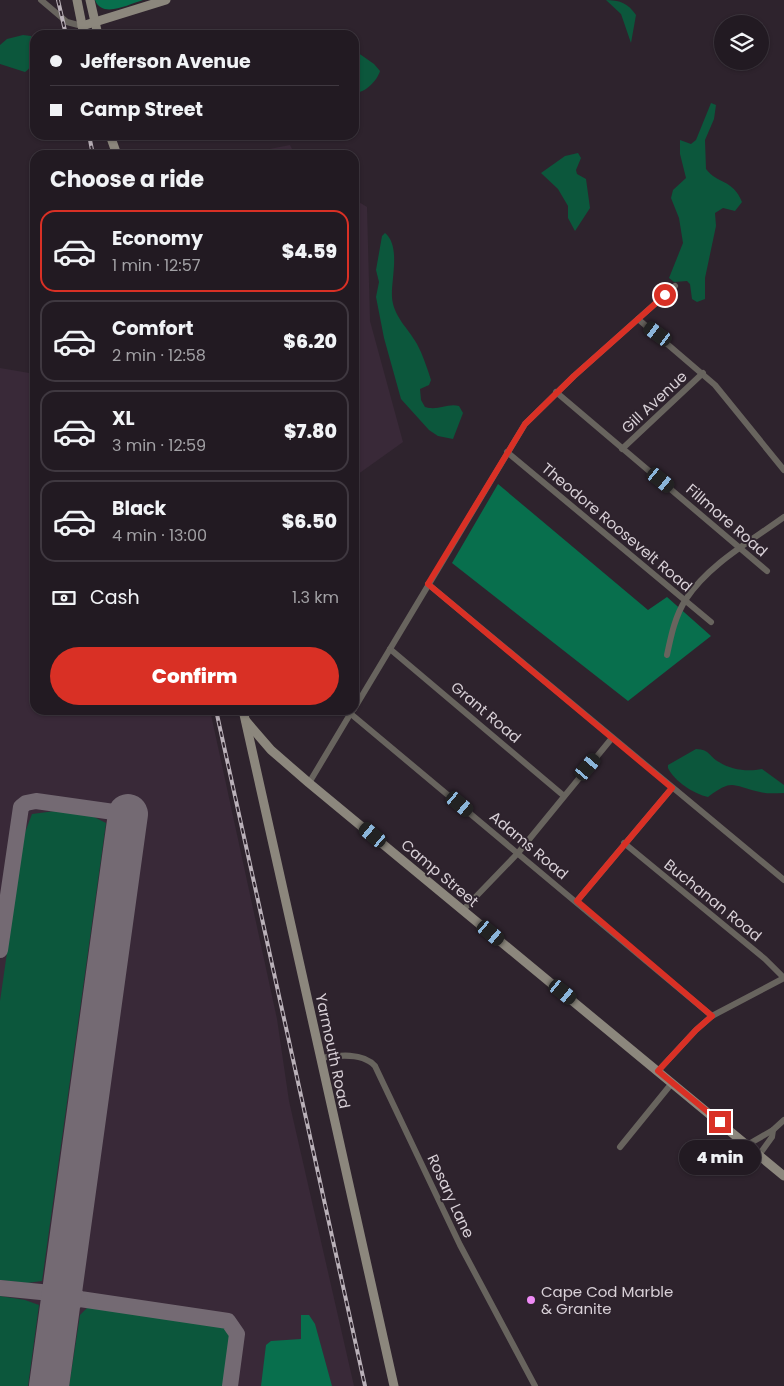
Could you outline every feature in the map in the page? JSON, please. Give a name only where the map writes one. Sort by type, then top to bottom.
[{"type":"main road","points":[[77,0],[83,30],[95,22],[166,0]]},
{"type":"main road","points":[[90,0],[97,30]]},
{"type":"main road","name":"Yarmouth Road","points":[[244,715],[394,1386]]},
{"type":"main road","name":"Camp Street","points":[[246,721],[271,750],[309,783],[784,1176]]},
{"type":"main road","points":[[253,754],[271,750]]},
{"type":"street","points":[[41,0],[67,22],[83,30]]},
{"type":"street","points":[[359,701],[525,424],[556,392],[675,286]]},
{"type":"street","points":[[638,319],[703,374],[725,396],[784,470]]},
{"type":"street","name":"Gill Avenue","points":[[622,448],[703,374]]},
{"type":"street","name":"Fillmore Road","points":[[556,392],[767,571]]},
{"type":"street","name":"Theodore Roosevelt Road","points":[[507,452],[711,622]]},
{"type":"street","points":[[667,654],[673,630],[686,600],[710,572],[784,517]]},
{"type":"street","points":[[428,584],[784,880]]},
{"type":"street","name":"Grant Road","points":[[390,649],[564,796]]},
{"type":"street","points":[[309,783],[351,715]]},
{"type":"street","name":"Adams Road","points":[[358,715],[712,1016]]},
{"type":"street","points":[[463,910],[518,853],[612,738]]},
{"type":"street","points":[[577,901],[672,788]]},
{"type":"street","name":"Buchanan Road","points":[[624,843],[765,959],[784,978]]},
{"type":"street","points":[[658,1071],[696,1030],[712,1016],[784,978]]},
{"type":"street","name":"Rosary Lane","points":[[321,1058],[358,1056],[366,1058],[375,1066],[460,1245],[535,1386]]},
{"type":"street","points":[[620,1147],[672,1083]]},
{"type":"street","points":[[747,1145],[773,1130],[784,1120]]},
{"type":"street","points":[[759,1155],[772,1137],[773,1130]]},
{"type":"shaded area","points":[[290,145],[292,150],[264,150]]},
{"type":"shaded area","points":[[359,202],[367,207],[370,321],[403,442],[359,473]]},
{"type":"shaded area","points":[[0,368],[30,373],[30,715],[211,715],[277,1019],[289,1101],[354,1386],[0,1386]]},
{"type":"green space","points":[[95,0],[143,0],[116,9],[103,9],[98,6]]},
{"type":"green space","points":[[606,0],[623,3],[636,15],[631,43],[621,14]]},
{"type":"green space","points":[[23,35],[30,36],[30,68],[25,72],[0,64],[0,45],[7,39]]},
{"type":"green space","points":[[359,54],[374,64],[380,71],[370,86],[359,92]]},
{"type":"green space","points":[[711,103],[716,105],[714,119],[705,140],[706,169],[710,174],[730,185],[742,202],[735,211],[723,208],[715,213],[716,226],[705,278],[705,299],[697,302],[692,299],[690,284],[687,281],[674,282],[669,278],[683,243],[679,218],[671,198],[673,190],[686,178],[680,154],[680,140],[691,144],[696,140]]},
{"type":"green space","points":[[578,153],[581,158],[576,170],[577,174],[586,179],[590,208],[575,231],[568,218],[568,206],[558,189],[541,173],[565,156]]},
{"type":"green space","points":[[385,233],[393,246],[394,254],[393,304],[398,316],[419,348],[431,380],[429,385],[420,389],[421,400],[425,407],[430,408],[450,405],[459,406],[463,413],[453,439],[438,436],[429,430],[401,399],[384,338],[376,297],[379,282],[376,270],[382,236]]},
{"type":"green space","points":[[498,484],[648,610],[667,597],[711,636],[628,701],[452,563]]},
{"type":"green space","points":[[696,749],[707,752],[715,760],[734,769],[762,769],[784,785],[784,793],[763,793],[728,785],[708,797],[697,793],[675,778],[668,768],[668,765]]},
{"type":"green space","points":[[55,811],[92,816],[106,823],[42,1281],[27,1283],[0,1280],[0,1001],[24,835],[32,814]]},
{"type":"green space","points":[[0,1296],[25,1300],[39,1305],[28,1386],[0,1386]]},
{"type":"green space","points":[[88,1307],[224,1325],[231,1335],[225,1386],[69,1386],[80,1315]]},
{"type":"green space","points":[[301,1315],[309,1315],[315,1324],[332,1386],[261,1386],[266,1345],[271,1341],[301,1339]]},
{"type":"taxiway","points":[[0,950],[21,807],[26,803],[36,801],[128,814]]},
{"type":"taxiway","points":[[63,1278],[68,1291],[80,1299],[228,1321],[237,1334],[230,1386]]},
{"type":"taxiway","points":[[0,1288],[51,1293],[60,1286],[63,1278]]},
{"type":"taxiway","points":[[59,1313],[67,1303],[80,1299]]},
{"type":"runway","points":[[49,1386],[128,814]]},
{"type":"railway","points":[[58,0],[65,30]]},
{"type":"railway","points":[[90,140],[92,150]]},
{"type":"railway","points":[[217,715],[365,1386]]},
{"type":"place","name":"Cape Cod Marble & Granite","points":[[531,1300]]},
{"type":"route","points":[[665,295],[574,376],[525,424],[428,584],[672,788],[577,901],[712,1016],[684,1042],[658,1071],[720,1122]]}]
